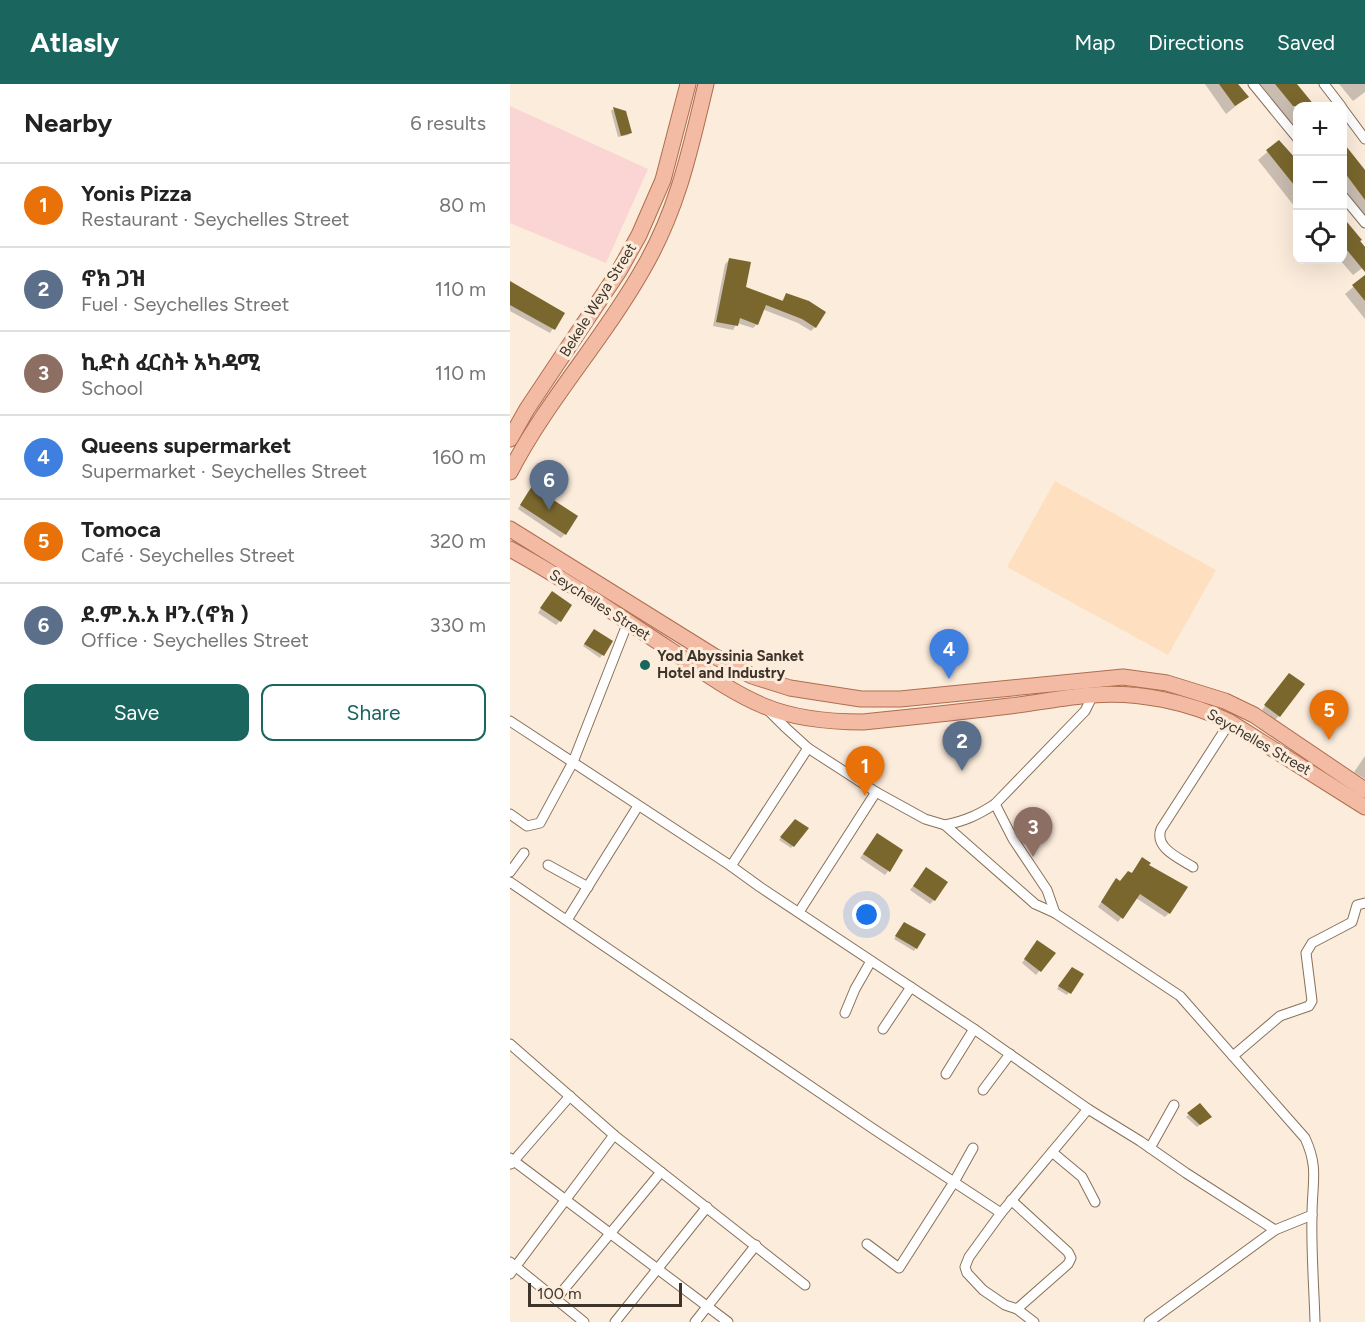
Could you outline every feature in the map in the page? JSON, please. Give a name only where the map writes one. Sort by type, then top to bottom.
[{"type":"main road","name":"Bekele Weya Street","points":[[510,439],[526,409],[620,271],[639,235],[663,180],[688,84]]},
{"type":"main road","points":[[510,472],[536,427],[643,269],[680,188],[706,84]]},
{"type":"main road","name":"Seychelles Street","points":[[510,529],[714,656],[753,676],[790,688],[861,699],[900,699],[1123,677],[1167,683],[1202,692],[1254,716],[1365,790]]},
{"type":"main road","name":"Seychelles Street","points":[[510,549],[553,573],[725,686],[765,707],[813,719],[863,722],[1035,704],[1093,694],[1166,700],[1206,710],[1230,722],[1365,807]]},
{"type":"street","points":[[1253,84],[1293,133]]},
{"type":"street","points":[[1324,84],[1338,102]]},
{"type":"street","points":[[1347,114],[1365,139]]},
{"type":"street","points":[[1347,201],[1365,223]]},
{"type":"street","points":[[510,814],[527,826],[540,823],[573,762],[628,622]]},
{"type":"street","points":[[945,825],[964,822],[978,816],[995,804],[1085,711],[1097,679]]},
{"type":"street","points":[[765,707],[808,748],[876,792],[925,819],[945,825],[1035,904],[1055,913],[1180,996],[1305,1138],[1314,1164],[1312,1215],[1315,1322]]},
{"type":"street","points":[[510,721],[974,1029],[1088,1109],[1275,1230]]},
{"type":"street","points":[[1193,867],[1164,847],[1158,836],[1230,722]]},
{"type":"street","points":[[731,866],[808,748]]},
{"type":"street","points":[[799,912],[876,792]]},
{"type":"street","points":[[995,804],[1013,839],[1047,890],[1055,913]]},
{"type":"street","points":[[567,920],[638,806]]},
{"type":"street","points":[[510,872],[524,853]]},
{"type":"street","points":[[548,865],[588,887]]},
{"type":"street","points":[[510,882],[1001,1213]]},
{"type":"street","points":[[1233,1056],[1280,1016],[1309,1006],[1312,1001],[1307,948],[1312,943],[1352,922],[1357,905],[1365,903]]},
{"type":"street","points":[[845,1013],[871,961]]},
{"type":"street","points":[[883,1029],[911,987]]},
{"type":"street","points":[[946,1074],[974,1029]]},
{"type":"street","points":[[510,1044],[614,1135],[805,1285]]},
{"type":"street","points":[[983,1090],[1010,1054]]},
{"type":"street","points":[[570,1096],[511,1162],[728,1322]]},
{"type":"street","points":[[1150,1148],[1174,1104]]},
{"type":"street","points":[[1034,1322],[1017,1309],[1005,1305],[983,1290],[967,1273],[965,1267],[969,1257],[1011,1200],[1088,1109]]},
{"type":"street","points":[[584,1322],[512,1268],[614,1135]]},
{"type":"street","points":[[867,1244],[899,1268],[973,1148]]},
{"type":"street","points":[[1052,1152],[1082,1177],[1095,1202]]},
{"type":"street","points":[[556,1299],[661,1172]]},
{"type":"street","points":[[1011,1200],[1068,1252],[1071,1258],[1068,1264],[1017,1309]]},
{"type":"street","points":[[615,1322],[707,1207]]},
{"type":"street","points":[[1149,1322],[1275,1230],[1312,1215]]},
{"type":"street","points":[[695,1322],[756,1245]]},
{"type":"shaded area","points":[[510,106],[648,169],[606,263],[510,223]]},
{"type":"shaded area","points":[[1055,481],[1216,570],[1168,655],[1007,567]]},
{"type":"building","points":[[1219,84],[1238,84],[1249,97],[1235,106]]},
{"type":"building","points":[[1275,84],[1297,84],[1312,102],[1293,102],[1293,106]]},
{"type":"building","points":[[613,107],[626,111],[632,133],[621,136]]},
{"type":"building","points":[[1279,140],[1293,156],[1293,184],[1266,150]]},
{"type":"building","points":[[1347,147],[1365,170],[1365,200],[1347,176]]},
{"type":"building","points":[[1347,222],[1365,247],[1365,272],[1347,250]]},
{"type":"building","points":[[729,258],[751,262],[746,287],[783,301],[786,293],[809,301],[826,312],[816,328],[802,319],[766,305],[758,325],[740,318],[738,326],[716,322]]},
{"type":"building","points":[[1365,275],[1365,301],[1352,285]]},
{"type":"building","points":[[510,281],[565,313],[555,330],[510,305]]},
{"type":"building","points":[[532,486],[578,516],[566,535],[520,505]]},
{"type":"building","points":[[552,591],[572,605],[561,622],[540,608]]},
{"type":"building","points":[[594,629],[613,641],[604,656],[584,644]]},
{"type":"building","points":[[1289,673],[1305,684],[1280,717],[1264,705]]},
{"type":"building","points":[[795,819],[809,828],[794,847],[780,837]]},
{"type":"building","points":[[877,833],[903,850],[890,872],[863,854]]},
{"type":"building","points":[[1142,857],[1151,863],[1149,865],[1188,887],[1170,914],[1140,894],[1123,919],[1101,902],[1116,878],[1120,881],[1128,871],[1132,873]]},
{"type":"building","points":[[926,867],[948,882],[935,901],[913,886]]},
{"type":"building","points":[[904,922],[926,934],[917,949],[895,936]]},
{"type":"building","points":[[1037,940],[1056,953],[1041,972],[1024,959]]},
{"type":"building","points":[[1072,967],[1084,974],[1071,994],[1058,986]]},
{"type":"building","points":[[1200,1103],[1212,1117],[1200,1125],[1187,1113]]},
{"type":"place","name":"ደ.ም.አ.አ ዞን.(ኖክ )","points":[[549,510]]},
{"type":"place","name":"Yod Abyssinia Sanket Hotel and Industry","points":[[645,665]]},
{"type":"place","name":"Queens supermarket","points":[[949,679]]},
{"type":"place","name":"Tomoca","points":[[1329,740]]},
{"type":"place","name":"ኖክ ጋዝ","points":[[962,771]]},
{"type":"place","name":"Yonis Pizza","points":[[865,796]]},
{"type":"place","name":"ኪድስ ፈርስት አካዳሚ","points":[[1033,857]]}]
